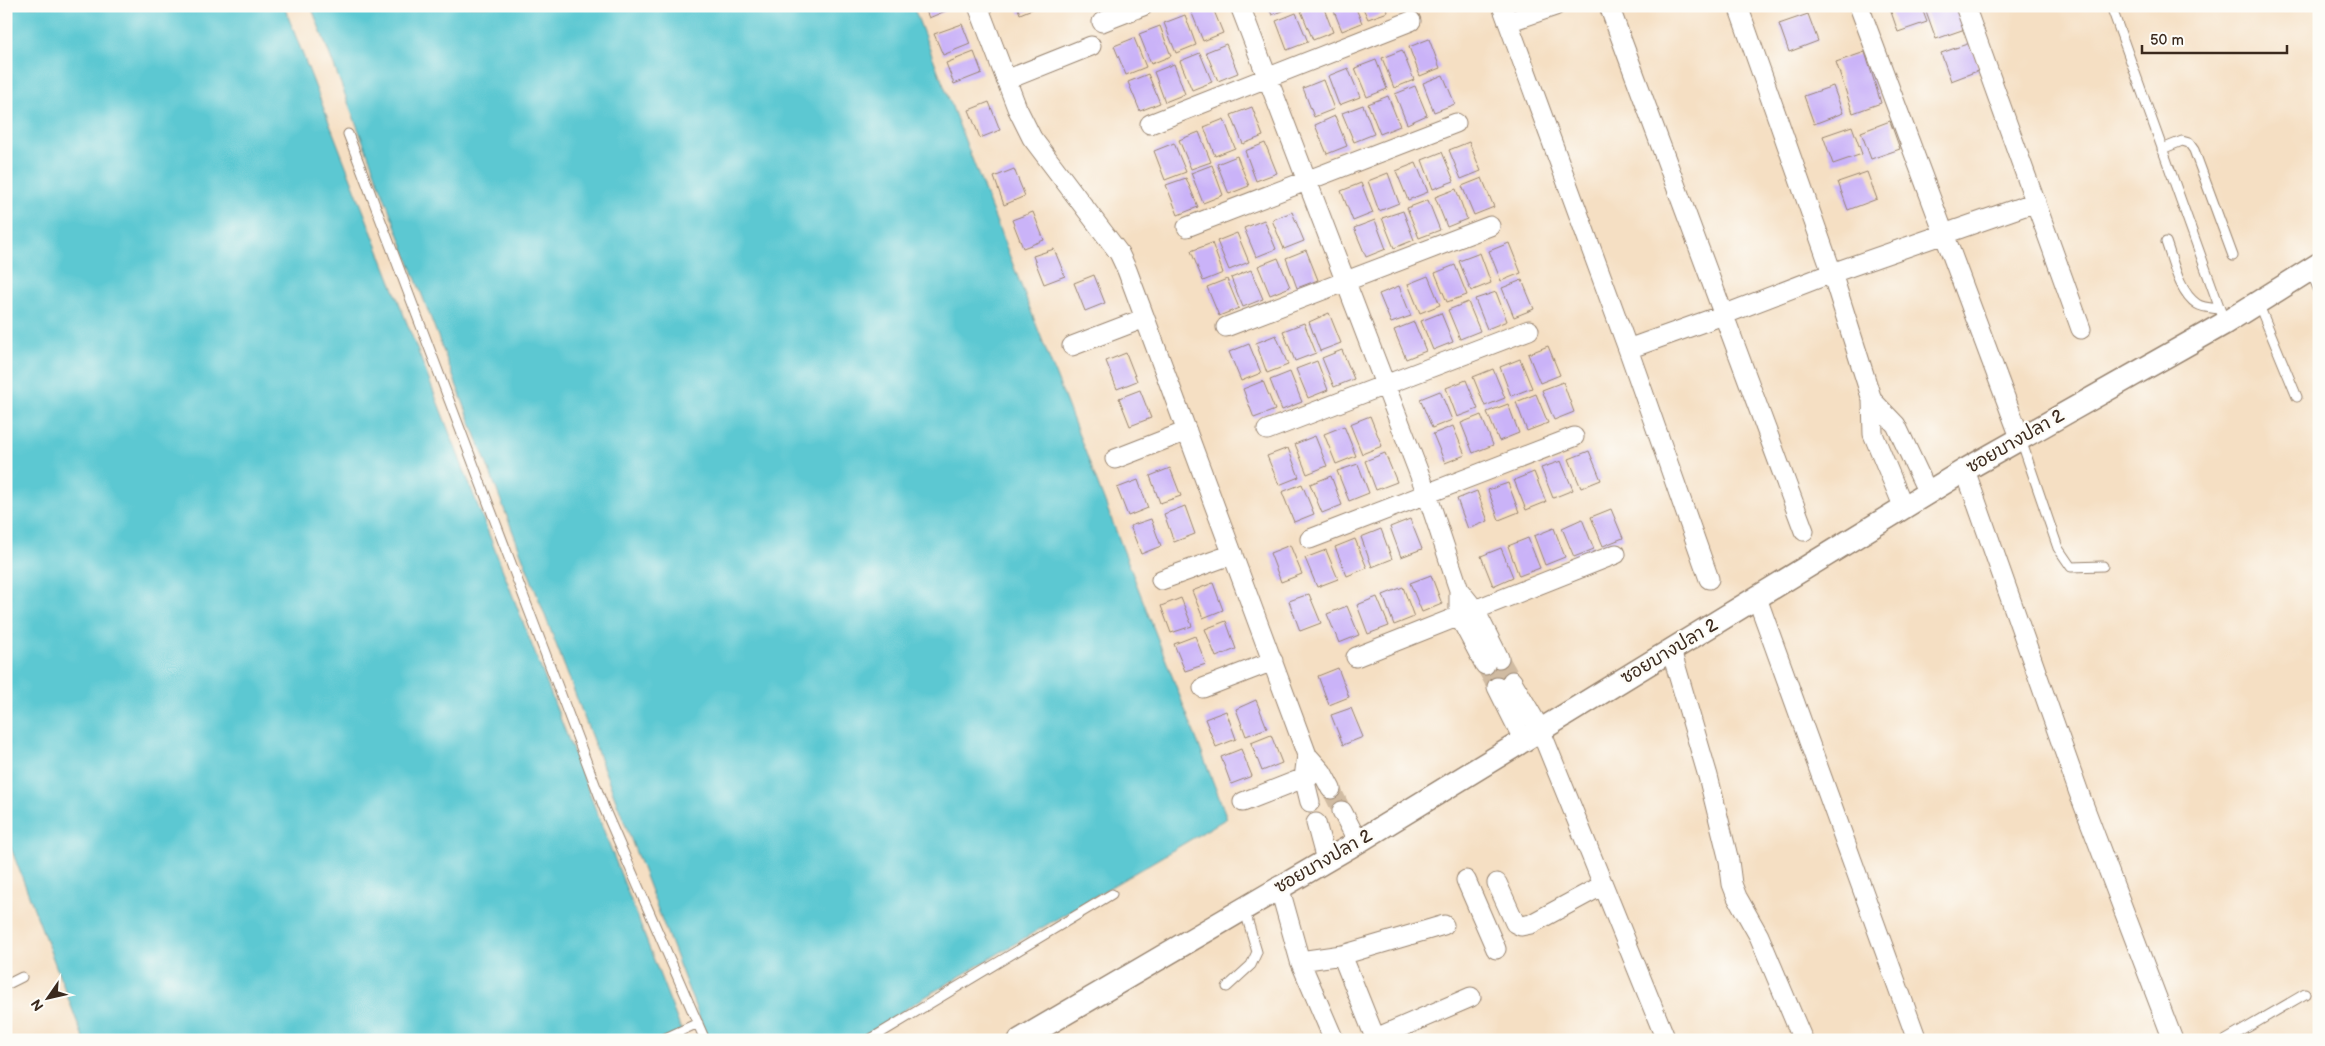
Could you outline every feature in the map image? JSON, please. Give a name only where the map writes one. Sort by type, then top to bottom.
[{"type":"street","points":[[978,6],[1006,80],[1032,138],[1119,253],[1127,270],[1307,755],[1322,772],[1331,789]]},
{"type":"street","points":[[1102,22],[1143,6]]},
{"type":"street","points":[[1240,6],[1427,494],[1467,613],[1492,662]]},
{"type":"street","points":[[1554,6],[1505,14],[1628,349],[1709,579]]},
{"type":"street","points":[[1609,6],[1804,531]]},
{"type":"street","points":[[1738,6],[1832,273],[1872,400],[1873,434],[1904,508]]},
{"type":"street","points":[[1859,6],[2020,440]]},
{"type":"street","points":[[1964,6],[2081,328]]},
{"type":"street","points":[[1150,124],[1411,21]]},
{"type":"street","points":[[1006,80],[1091,46]]},
{"type":"street","points":[[1187,226],[1456,123]]},
{"type":"street","points":[[1628,349],[1832,273],[1943,236],[2036,202]]},
{"type":"street","points":[[1226,327],[1490,226]]},
{"type":"street","name":"ซอยบางปลา 2","points":[[1020,1040],[1279,886],[1358,842],[1531,734],[1965,470],[2020,440],[2222,316],[2258,302],[2314,267]]},
{"type":"street","points":[[1072,346],[1145,318]]},
{"type":"street","points":[[1267,430],[1529,330]]},
{"type":"street","points":[[1872,400],[1896,425],[1928,493]]},
{"type":"street","points":[[1115,459],[1187,431]]},
{"type":"street","points":[[1310,539],[1574,437]]},
{"type":"street","points":[[1965,470],[2079,793],[2173,1040]]},
{"type":"street","points":[[1161,580],[1233,554]]},
{"type":"street","points":[[1356,657],[1616,554]]},
{"type":"street","points":[[1756,598],[1917,1040]]},
{"type":"street","points":[[1671,650],[1713,795],[1729,861],[1732,884],[1737,897],[1759,936],[1802,1040]]},
{"type":"street","points":[[1204,688],[1273,661]]},
{"type":"street","points":[[1505,684],[1531,734],[1603,886],[1666,1040]]},
{"type":"street","points":[[1307,755],[1304,778],[1310,802]]},
{"type":"street","points":[[1243,802],[1322,772]]},
{"type":"street","points":[[1342,811],[1358,842]]},
{"type":"street","points":[[1316,823],[1326,860]]},
{"type":"street","points":[[1466,880],[1496,949]]},
{"type":"street","points":[[1497,883],[1515,923],[1521,926],[1531,924],[1603,886]]},
{"type":"street","points":[[1279,886],[1300,961],[1334,1040]]},
{"type":"street","points":[[1481,914],[1506,902]]},
{"type":"street","points":[[1300,961],[1342,955],[1444,925]]},
{"type":"street","points":[[1342,955],[1376,1039],[1471,997]]},
{"type":"lane","points":[[2111,6],[2222,316]]},
{"type":"lane","points":[[348,134],[604,808],[705,1040]]},
{"type":"lane","points":[[2162,149],[2182,141],[2190,143],[2233,256]]},
{"type":"lane","points":[[2166,242],[2184,289],[2198,305],[2222,316]]},
{"type":"lane","points":[[2314,267],[2319,291]]},
{"type":"lane","points":[[2258,302],[2297,397]]},
{"type":"lane","points":[[2020,440],[2058,548],[2066,562],[2071,567],[2103,566]]},
{"type":"lane","points":[[869,1040],[1112,894]]},
{"type":"lane","points":[[1227,987],[1251,965],[1257,952],[1244,908]]},
{"type":"lane","points":[[6,984],[22,977]]},
{"type":"lane","points":[[2226,1040],[2305,994]]},
{"type":"lane","points":[[661,1040],[698,1023]]},
{"type":"water","points":[[6,6],[284,6],[685,1040],[84,1040],[6,835]]},
{"type":"water","points":[[311,6],[913,6],[1227,818],[915,1003],[858,1040],[708,1040]]},
{"type":"building","points":[[924,6],[957,6],[929,18]]},
{"type":"building","points":[[1017,6],[1039,6],[1020,14]]},
{"type":"building","points":[[1096,6],[1107,6],[1097,10]]},
{"type":"building","points":[[1204,6],[1212,6],[1223,33],[1203,41],[1191,11]]},
{"type":"building","points":[[1268,6],[1293,6],[1272,15]]},
{"type":"building","points":[[1313,6],[1323,6],[1333,32],[1313,40],[1301,11]]},
{"type":"building","points":[[1332,6],[1355,6],[1362,23],[1342,31]]},
{"type":"building","points":[[1362,6],[1386,6],[1388,12],[1368,19]]},
{"type":"building","points":[[1889,6],[1921,6],[1927,22],[1898,32]]},
{"type":"building","points":[[1941,6],[1957,6],[1965,29],[1936,39],[1926,11]]},
{"type":"building","points":[[1296,13],[1308,42],[1287,50],[1276,21]]},
{"type":"building","points":[[1808,14],[1818,41],[1789,52],[1779,24]]},
{"type":"building","points":[[1185,15],[1196,45],[1176,53],[1164,23]]},
{"type":"building","points":[[962,24],[970,44],[943,55],[934,34]]},
{"type":"building","points":[[1160,26],[1171,56],[1151,64],[1139,34]]},
{"type":"building","points":[[1134,38],[1146,67],[1126,75],[1114,46]]},
{"type":"building","points":[[1429,39],[1440,68],[1420,76],[1409,47]]},
{"type":"building","points":[[1970,43],[1980,70],[1951,81],[1941,53]]},
{"type":"building","points":[[1226,44],[1238,73],[1218,81],[1206,52]]},
{"type":"building","points":[[1402,50],[1414,80],[1394,88],[1382,58]]},
{"type":"building","points":[[974,52],[982,73],[954,84],[946,63]]},
{"type":"building","points":[[1865,52],[1881,103],[1853,113],[1836,62]]},
{"type":"building","points":[[1200,53],[1212,82],[1192,90],[1180,61]]},
{"type":"building","points":[[1376,60],[1387,89],[1367,97],[1355,68]]},
{"type":"building","points":[[1174,64],[1185,94],[1165,102],[1154,72]]},
{"type":"building","points":[[1348,68],[1360,97],[1339,105],[1328,76]]},
{"type":"building","points":[[1148,74],[1160,103],[1140,111],[1128,82]]},
{"type":"building","points":[[1443,75],[1455,104],[1434,112],[1423,83]]},
{"type":"building","points":[[1323,80],[1334,109],[1314,117],[1303,88]]},
{"type":"building","points":[[1415,86],[1427,115],[1407,124],[1395,94]]},
{"type":"building","points":[[1833,86],[1843,113],[1814,124],[1804,96]]},
{"type":"building","points":[[1388,96],[1400,126],[1380,134],[1368,104]]},
{"type":"building","points":[[989,102],[1000,130],[980,138],[969,110]]},
{"type":"building","points":[[1363,105],[1374,134],[1354,142],[1342,113]]},
{"type":"building","points":[[1252,107],[1263,136],[1243,144],[1231,115]]},
{"type":"building","points":[[1335,116],[1347,146],[1327,154],[1315,125]]},
{"type":"building","points":[[1224,119],[1235,148],[1215,156],[1204,127]]},
{"type":"building","points":[[1890,121],[1900,149],[1871,159],[1861,132]]},
{"type":"building","points":[[1852,126],[1862,154],[1833,164],[1823,136]]},
{"type":"building","points":[[1199,132],[1211,162],[1191,169],[1179,140]]},
{"type":"building","points":[[1469,142],[1481,171],[1461,179],[1449,150]]},
{"type":"building","points":[[1174,143],[1186,172],[1165,180],[1154,151]]},
{"type":"building","points":[[1265,143],[1277,173],[1256,181],[1245,151]]},
{"type":"building","points":[[1442,152],[1454,181],[1433,189],[1422,160]]},
{"type":"building","points":[[1237,156],[1249,186],[1229,194],[1217,164]]},
{"type":"building","points":[[1416,163],[1428,192],[1408,200],[1396,171]]},
{"type":"building","points":[[1212,165],[1223,195],[1203,203],[1191,173]]},
{"type":"building","points":[[1014,169],[1025,196],[1004,205],[994,177]]},
{"type":"building","points":[[1867,172],[1877,199],[1848,210],[1838,182]]},
{"type":"building","points":[[1388,173],[1399,203],[1379,211],[1368,181]]},
{"type":"building","points":[[1186,178],[1198,207],[1178,215],[1166,185]]},
{"type":"building","points":[[1482,178],[1494,207],[1474,215],[1462,186]]},
{"type":"building","points":[[1361,183],[1373,213],[1353,221],[1341,191]]},
{"type":"building","points":[[1456,189],[1467,219],[1447,227],[1435,197]]},
{"type":"building","points":[[1428,200],[1440,230],[1419,238],[1407,208]]},
{"type":"building","points":[[1403,211],[1414,240],[1394,248],[1382,218]]},
{"type":"building","points":[[1033,212],[1044,240],[1023,248],[1012,220]]},
{"type":"building","points":[[1292,212],[1304,241],[1284,249],[1272,220]]},
{"type":"building","points":[[1264,220],[1276,249],[1256,257],[1244,228]]},
{"type":"building","points":[[1375,220],[1386,249],[1366,257],[1354,228]]},
{"type":"building","points":[[1237,233],[1249,262],[1229,270],[1217,241]]},
{"type":"building","points":[[1212,243],[1223,273],[1203,281],[1191,251]]},
{"type":"building","points":[[1509,243],[1521,273],[1501,281],[1489,251]]},
{"type":"building","points":[[1054,249],[1065,276],[1044,284],[1033,256]]},
{"type":"building","points":[[1306,250],[1318,280],[1297,288],[1286,258]]},
{"type":"building","points":[[1480,253],[1491,283],[1471,291],[1459,261]]},
{"type":"building","points":[[1278,258],[1290,287],[1270,295],[1258,266]]},
{"type":"building","points":[[1455,265],[1467,295],[1447,302],[1435,273]]},
{"type":"building","points":[[1251,270],[1263,299],[1243,307],[1231,278]]},
{"type":"building","points":[[1094,275],[1105,303],[1085,311],[1074,283]]},
{"type":"building","points":[[1428,276],[1440,305],[1420,313],[1408,284]]},
{"type":"building","points":[[1227,279],[1239,308],[1219,316],[1207,287]]},
{"type":"building","points":[[1522,280],[1534,309],[1514,317],[1502,288]]},
{"type":"building","points":[[1399,286],[1411,316],[1391,323],[1379,294]]},
{"type":"building","points":[[1496,292],[1507,321],[1487,329],[1475,299]]},
{"type":"building","points":[[1468,302],[1480,331],[1460,339],[1448,310]]},
{"type":"building","points":[[1329,313],[1341,343],[1320,351],[1309,322]]},
{"type":"building","points":[[1441,313],[1453,342],[1433,350],[1421,321]]},
{"type":"building","points":[[1414,322],[1426,351],[1406,359],[1394,330]]},
{"type":"building","points":[[1304,323],[1316,353],[1295,361],[1283,331]]},
{"type":"building","points":[[1276,335],[1288,365],[1267,373],[1256,343]]},
{"type":"building","points":[[1249,344],[1261,373],[1241,381],[1229,352]]},
{"type":"building","points":[[1548,346],[1560,375],[1540,383],[1528,354]]},
{"type":"building","points":[[1342,350],[1354,379],[1334,387],[1322,358]]},
{"type":"building","points":[[1126,353],[1137,381],[1117,389],[1106,361]]},
{"type":"building","points":[[1520,359],[1532,388],[1511,396],[1500,367]]},
{"type":"building","points":[[1317,361],[1328,390],[1308,398],[1296,369]]},
{"type":"building","points":[[1493,369],[1505,398],[1485,406],[1473,377]]},
{"type":"building","points":[[1290,372],[1302,402],[1282,410],[1270,380]]},
{"type":"building","points":[[1466,380],[1478,409],[1457,417],[1446,388]]},
{"type":"building","points":[[1263,381],[1275,410],[1254,418],[1243,389]]},
{"type":"building","points":[[1563,382],[1574,412],[1554,420],[1542,390]]},
{"type":"building","points":[[1140,390],[1151,418],[1130,426],[1119,398]]},
{"type":"building","points":[[1440,391],[1452,420],[1432,428],[1420,399]]},
{"type":"building","points":[[1536,394],[1548,423],[1527,431],[1516,402]]},
{"type":"building","points":[[1508,404],[1519,433],[1499,441],[1487,412]]},
{"type":"building","points":[[1481,415],[1493,445],[1473,453],[1461,423]]},
{"type":"building","points":[[1370,416],[1382,446],[1362,454],[1350,424]]},
{"type":"building","points":[[1344,426],[1356,456],[1336,464],[1324,434]]},
{"type":"building","points":[[1453,426],[1465,455],[1445,463],[1433,434]]},
{"type":"building","points":[[1315,436],[1327,466],[1307,474],[1295,444]]},
{"type":"building","points":[[1288,448],[1299,477],[1279,485],[1267,456]]},
{"type":"building","points":[[1589,451],[1601,480],[1581,488],[1569,459]]},
{"type":"building","points":[[1385,453],[1397,482],[1376,490],[1365,461]]},
{"type":"building","points":[[1561,461],[1573,490],[1553,498],[1541,468]]},
{"type":"building","points":[[1358,464],[1369,493],[1349,501],[1337,471]]},
{"type":"building","points":[[1170,468],[1181,496],[1160,503],[1150,476]]},
{"type":"building","points":[[1534,472],[1546,502],[1526,510],[1514,480]]},
{"type":"building","points":[[1331,476],[1342,505],[1322,513],[1310,484]]},
{"type":"building","points":[[1138,480],[1148,508],[1128,516],[1117,488]]},
{"type":"building","points":[[1508,483],[1519,512],[1499,520],[1488,490]]},
{"type":"building","points":[[1302,484],[1314,514],[1294,522],[1282,492]]},
{"type":"building","points":[[1477,491],[1488,521],[1468,529],[1457,499]]},
{"type":"building","points":[[1185,506],[1195,534],[1174,542],[1164,514]]},
{"type":"building","points":[[1611,509],[1623,538],[1603,546],[1591,517]]},
{"type":"building","points":[[1151,519],[1161,546],[1141,554],[1130,526]]},
{"type":"building","points":[[1410,519],[1422,549],[1401,557],[1390,527]]},
{"type":"building","points":[[1582,519],[1594,549],[1574,557],[1562,528]]},
{"type":"building","points":[[1554,528],[1565,557],[1545,565],[1534,536]]},
{"type":"building","points":[[1381,529],[1392,559],[1372,567],[1361,537]]},
{"type":"building","points":[[1528,538],[1540,568],[1519,576],[1508,546]]},
{"type":"building","points":[[1355,539],[1367,568],[1347,576],[1335,547]]},
{"type":"building","points":[[1290,545],[1302,574],[1281,582],[1270,553]]},
{"type":"building","points":[[1501,548],[1513,577],[1493,586],[1481,556]]},
{"type":"building","points":[[1326,550],[1338,579],[1317,587],[1305,558]]},
{"type":"building","points":[[1431,575],[1442,604],[1422,612],[1410,583]]},
{"type":"building","points":[[1213,583],[1223,610],[1203,618],[1192,591]]},
{"type":"building","points":[[1403,587],[1414,617],[1394,625],[1383,595]]},
{"type":"building","points":[[1309,594],[1321,623],[1300,631],[1289,601]]},
{"type":"building","points":[[1377,597],[1389,626],[1368,634],[1357,605]]},
{"type":"building","points":[[1181,598],[1192,626],[1171,633],[1161,606]]},
{"type":"building","points":[[1347,606],[1359,635],[1339,643],[1327,614]]},
{"type":"building","points":[[1226,621],[1236,649],[1216,657],[1205,629]]},
{"type":"building","points":[[1195,636],[1206,664],[1185,671],[1174,644]]},
{"type":"building","points":[[1338,668],[1349,697],[1329,705],[1318,676]]},
{"type":"building","points":[[1256,700],[1267,728],[1246,736],[1236,709]]},
{"type":"building","points":[[1351,708],[1363,737],[1343,745],[1331,715]]},
{"type":"building","points":[[1226,711],[1236,739],[1216,747],[1205,719]]},
{"type":"building","points":[[1271,735],[1282,763],[1262,771],[1251,743]]},
{"type":"building","points":[[1241,749],[1252,776],[1231,784],[1221,757]]},
{"type":"tunnel","points":[[1499,658],[1512,681]]},
{"type":"tunnel","points":[[1485,665],[1497,687]]},
{"type":"tunnel","points":[[1331,789],[1342,811]]}]
